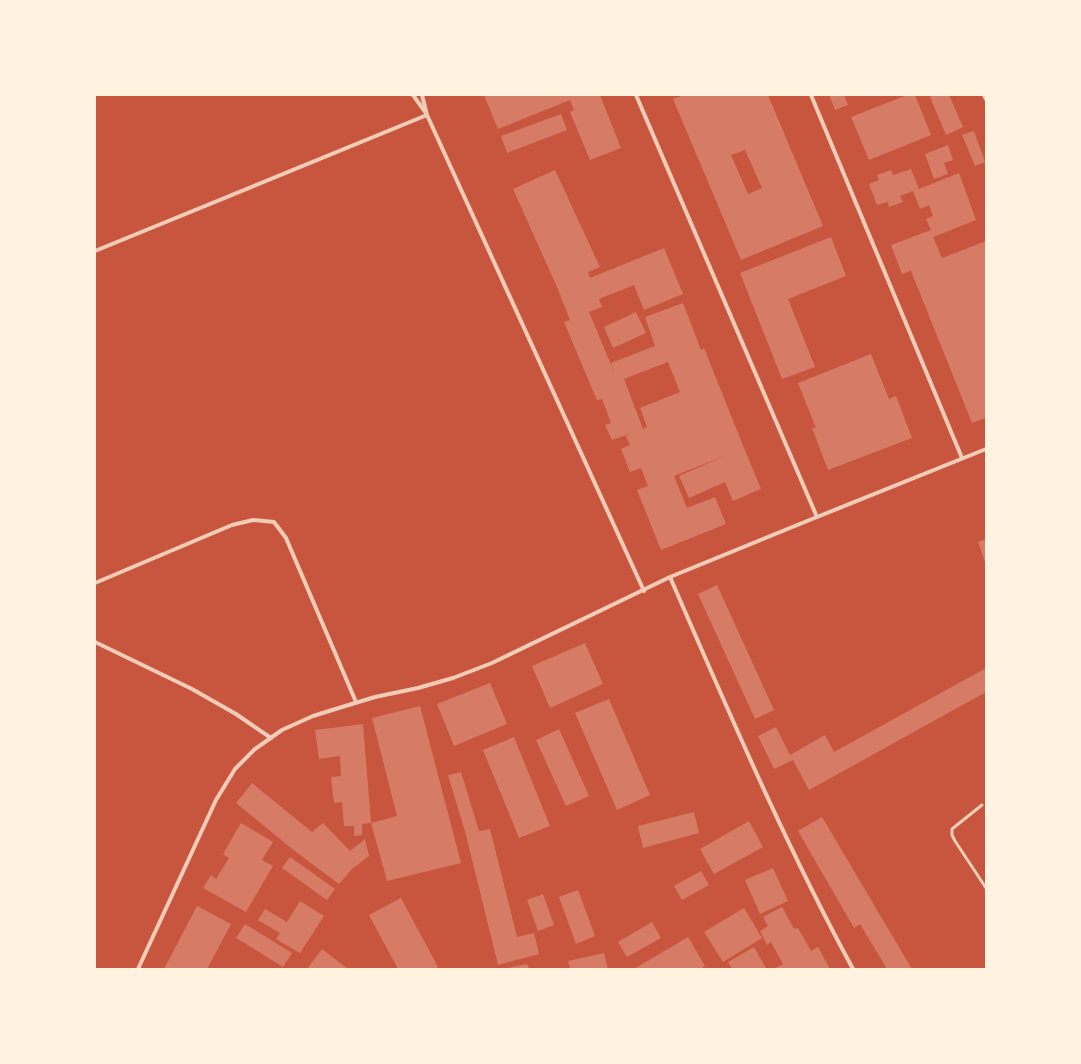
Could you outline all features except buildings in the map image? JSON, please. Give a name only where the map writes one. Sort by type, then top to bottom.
[{"type":"street","points":[[413,95],[427,115],[644,590]]},
{"type":"street","points":[[422,95],[427,115]]},
{"type":"street","points":[[636,95],[817,517]]},
{"type":"street","points":[[811,95],[962,458]]},
{"type":"street","points":[[984,95],[986,99]]},
{"type":"street","points":[[95,251],[427,115]]},
{"type":"street","points":[[138,969],[216,800],[235,769],[255,749],[282,730],[313,716],[356,702],[439,682],[473,671],[670,577],[986,449]]},
{"type":"street","points":[[95,583],[232,525],[253,520],[274,522],[286,538],[356,702]]},
{"type":"street","points":[[670,577],[763,790],[804,875],[853,969]]},
{"type":"street","points":[[95,642],[192,689],[236,714],[271,738]]},
{"type":"lane","points":[[982,806],[952,829],[952,835],[986,888]]}]
